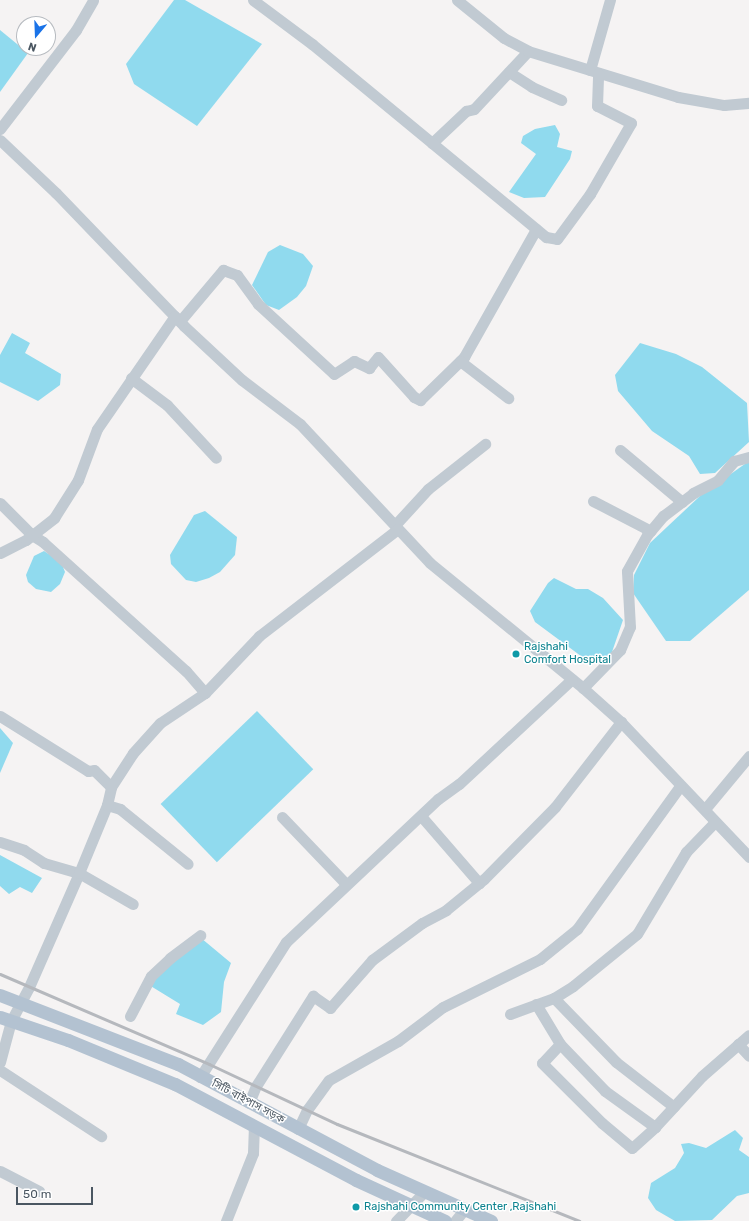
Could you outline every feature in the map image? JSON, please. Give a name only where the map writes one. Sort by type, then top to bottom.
[{"type":"main road","name":"সিটি বাইপাস সড়ক","points":[[0,995],[178,1064],[298,1129],[423,1193],[491,1221]]},
{"type":"main road","points":[[6,1019],[148,1072],[411,1206],[445,1221]]},
{"type":"street","points":[[0,129],[76,30],[93,0]]},
{"type":"street","points":[[253,0],[312,44],[546,237],[557,239],[590,194],[631,123],[597,106],[594,72],[610,0]]},
{"type":"street","points":[[457,0],[504,38],[528,51],[678,97],[724,105],[749,103]]},
{"type":"street","points":[[432,142],[466,111],[474,109],[528,51]]},
{"type":"street","points":[[509,72],[532,87],[562,100]]},
{"type":"street","points":[[0,140],[178,319],[242,380],[300,424],[430,563],[583,688],[621,722],[653,753],[680,786],[705,809],[715,822],[749,857]]},
{"type":"street","points":[[0,553],[32,535],[54,518],[78,480],[97,430],[131,378],[178,319],[223,270],[237,275],[258,304],[334,374],[354,361],[369,368],[378,358],[414,397],[420,400],[460,361],[502,288],[518,264],[536,229]]},
{"type":"street","points":[[460,361],[508,398]]},
{"type":"street","points":[[131,378],[167,406],[216,458]]},
{"type":"street","points":[[0,1062],[6,1019],[21,1002],[80,873],[107,805],[111,787],[134,753],[160,723],[206,693],[259,636],[397,527],[428,489],[485,444]]},
{"type":"street","points":[[620,450],[682,502]]},
{"type":"street","points":[[583,688],[620,650],[630,627],[627,571],[650,531],[664,516],[682,502],[718,480],[734,461],[749,457]]},
{"type":"street","points":[[594,500],[650,531]]},
{"type":"street","points":[[0,503],[32,535],[44,542],[186,671],[206,693]]},
{"type":"street","points":[[200,1077],[286,942],[346,884],[420,816],[459,784],[572,679]]},
{"type":"street","points":[[0,716],[88,771],[94,770],[111,787]]},
{"type":"street","points":[[249,1103],[260,1080],[313,996],[330,1008],[372,960],[422,923],[446,910],[479,883],[556,807],[621,722]]},
{"type":"street","points":[[705,809],[749,756]]},
{"type":"street","points":[[298,1129],[307,1110],[329,1080],[398,1041],[443,1007],[540,959],[577,929],[680,786]]},
{"type":"street","points":[[107,805],[120,810],[188,864]]},
{"type":"street","points":[[420,816],[479,883]]},
{"type":"street","points":[[282,817],[346,884]]},
{"type":"street","points":[[510,1014],[554,998],[573,986],[636,934],[686,852],[715,822]]},
{"type":"street","points":[[0,842],[24,850],[44,864],[80,873],[133,904]]},
{"type":"street","points":[[130,1016],[151,976],[170,958],[200,935]]},
{"type":"street","points":[[554,998],[616,1062],[674,1107]]},
{"type":"street","points":[[536,1004],[560,1044],[605,1091],[655,1127]]},
{"type":"street","points":[[560,1044],[542,1063],[602,1123],[632,1148],[655,1127],[702,1076],[749,1035]]},
{"type":"street","points":[[738,1044],[749,1056]]},
{"type":"street","points":[[0,1070],[101,1136]]},
{"type":"street","points":[[226,1221],[253,1153],[254,1126]]},
{"type":"street","points":[[0,1171],[39,1191]]},
{"type":"street","points":[[396,1221],[423,1193]]},
{"type":"street","points":[[455,1221],[464,1210]]},
{"type":"water","points":[[174,0],[185,0],[262,44],[197,126],[134,84],[126,64]]},
{"type":"water","points":[[0,30],[16,43],[16,56],[26,56],[0,92]]},
{"type":"water","points":[[555,125],[560,134],[557,147],[572,151],[570,159],[545,197],[524,198],[509,192],[536,154],[521,143],[523,136],[535,129]]},
{"type":"water","points":[[280,245],[303,254],[313,266],[306,286],[297,297],[279,310],[266,305],[252,285],[268,252]]},
{"type":"water","points":[[12,333],[30,343],[25,353],[61,374],[60,385],[38,401],[0,382],[0,355]]},
{"type":"water","points":[[640,343],[676,354],[702,367],[747,403],[749,442],[715,473],[700,474],[689,456],[652,431],[618,391],[615,375]]},
{"type":"water","points":[[749,461],[749,590],[690,641],[666,641],[633,593],[634,575],[650,543],[700,496]]},
{"type":"water","points":[[205,511],[237,537],[235,555],[220,572],[209,578],[196,582],[186,580],[171,564],[170,555],[194,515]]},
{"type":"water","points":[[44,551],[61,562],[65,572],[60,584],[51,592],[36,589],[28,582],[26,575],[34,556]]},
{"type":"water","points":[[554,578],[576,589],[588,589],[603,598],[623,620],[612,652],[603,659],[589,662],[535,622],[530,611],[548,583]]},
{"type":"water","points":[[257,711],[313,769],[217,862],[161,804]]},
{"type":"water","points":[[0,728],[13,743],[0,773]]},
{"type":"water","points":[[0,855],[42,878],[32,893],[20,887],[9,894],[0,886]]},
{"type":"water","points":[[201,938],[231,963],[224,982],[221,1012],[203,1025],[176,1014],[180,1004],[149,985],[171,960]]},
{"type":"water","points":[[735,1130],[743,1138],[739,1150],[749,1157],[749,1193],[737,1196],[712,1220],[675,1221],[656,1210],[648,1198],[651,1183],[675,1168],[684,1153],[681,1144],[689,1143],[706,1148]]},
{"type":"railway","points":[[0,974],[209,1064],[337,1124],[579,1221]]},
{"type":"place","name":"Rajshahi Comfort Hospital","points":[[516,654]]},
{"type":"place","name":"Rajshahi Community Center ,Rajshahi","points":[[356,1207]]}]
